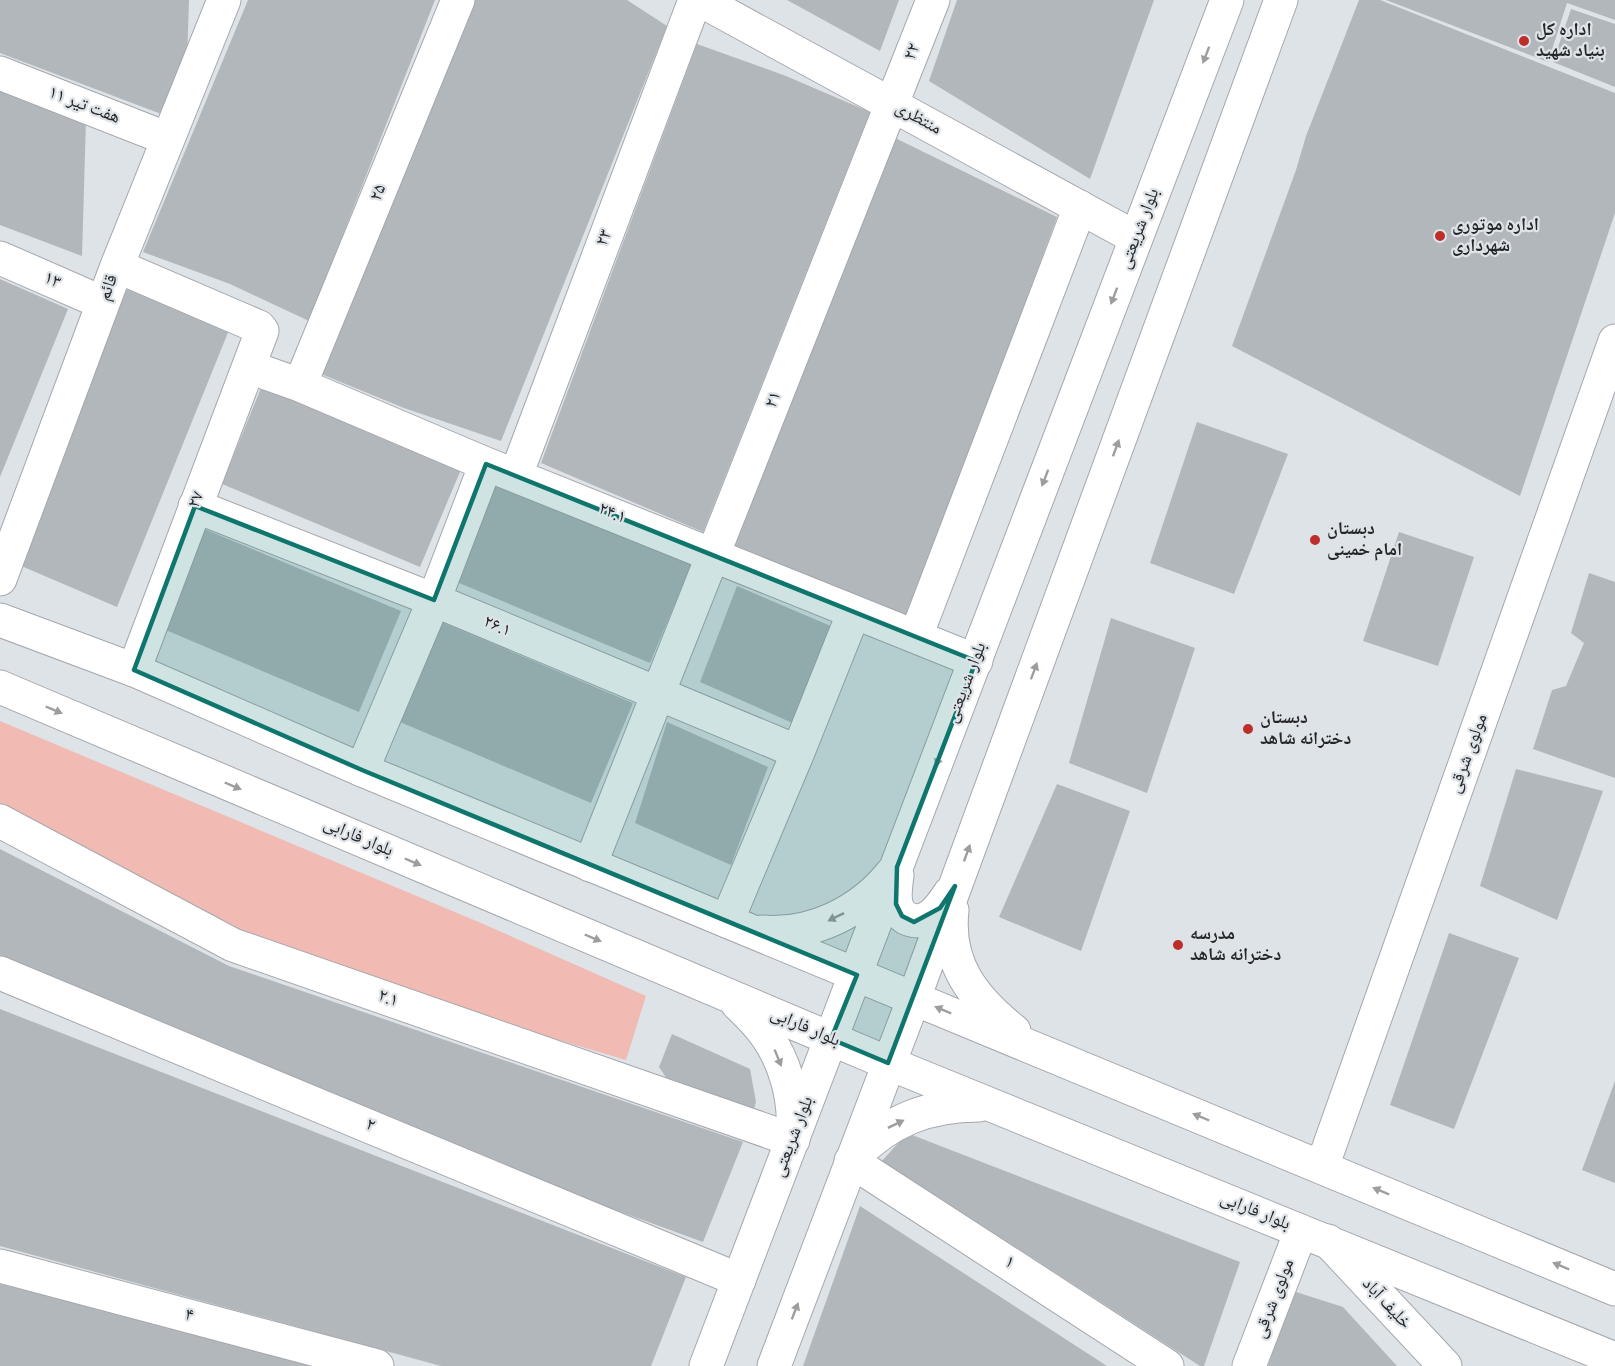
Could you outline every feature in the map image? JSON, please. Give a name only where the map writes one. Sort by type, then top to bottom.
[{"type":"street","name":"قائم","points":[[0,579],[117,266],[224,0]]},
{"type":"street","name":"۲۵","points":[[300,385],[458,0]]},
{"type":"street","name":"۲۳","points":[[516,476],[694,0]]},
{"type":"street","name":"منتظری","points":[[700,0],[1136,238]]},
{"type":"street","name":"۲۲","points":[[892,105],[933,0]]},
{"type":"street","name":"بلوار شریعتی","points":[[706,1366],[1227,0]]},
{"type":"street","points":[[774,1366],[914,998],[1281,0]]},
{"type":"street","name":"هفت تیر ۱۱","points":[[0,73],[168,139]]},
{"type":"street","name":"۲۱","points":[[590,865],[892,105]]},
{"type":"street","points":[[916,636],[1080,207]]},
{"type":"street","name":"۱۳","points":[[0,258],[103,303]]},
{"type":"street","name":"۲۷","points":[[117,266],[262,330],[134,670]]},
{"type":"street","name":"مولوی شرقی","points":[[1322,1167],[1615,341]]},
{"type":"street","name":"۲۴.۱","points":[[249,367],[300,385],[486,464],[976,661]]},
{"type":"street","points":[[362,770],[434,600],[486,464]]},
{"type":"street","name":"۲۶.۱","points":[[195,506],[434,600],[798,752]]},
{"type":"street","points":[[738,926],[798,752],[854,612]]},
{"type":"street","points":[[0,620],[134,670],[362,770],[1615,1289]]},
{"type":"street","name":"بلوار فارابی","points":[[0,687],[888,1063],[1615,1359]]},
{"type":"street","name":"۲.۱","points":[[0,821],[233,945],[793,1140]]},
{"type":"street","points":[[897,867],[896,904],[902,916],[914,922],[927,919],[940,908],[955,886]]},
{"type":"street","points":[[738,926],[792,932],[832,919],[853,909],[871,895],[897,867]]},
{"type":"street","points":[[955,886],[950,929],[956,960],[967,982],[985,1006],[1033,1048]]},
{"type":"street","name":"۲","points":[[0,973],[739,1280]]},
{"type":"street","points":[[730,996],[766,1034],[776,1050],[792,1098],[793,1140]]},
{"type":"street","points":[[851,1161],[864,1146],[888,1127],[915,1115],[937,1108],[991,1105]]},
{"type":"street","name":"۱","points":[[851,1161],[1167,1366]]},
{"type":"street","name":"مولوی شرقی","points":[[1249,1366],[1315,1236]]},
{"type":"street","name":"خلیف آباد","points":[[1315,1236],[1444,1366]]},
{"type":"street","name":"۴","points":[[0,1266],[377,1366]]},
{"type":"highlighted area","points":[[486,464],[976,661],[897,867],[896,904],[902,916],[914,922],[940,908],[955,886],[888,1063],[831,1039],[857,975],[362,770],[134,670],[195,506],[434,600]]},
{"type":"shaded area","points":[[0,721],[481,923],[646,996],[626,1060],[424,1000],[247,935],[0,807]]},
{"type":"building","points":[[0,0],[189,0],[185,123],[0,53]]},
{"type":"building","points":[[248,0],[435,0],[309,321],[230,284],[143,252]]},
{"type":"building","points":[[473,0],[627,0],[667,26],[501,441],[404,408],[321,374]]},
{"type":"building","points":[[787,0],[899,0],[880,51]]},
{"type":"building","points":[[957,0],[1154,0],[1090,179],[929,81]]},
{"type":"building","name":"اداره موتوری شهرداری","points":[[1359,0],[1380,0],[1615,93],[1615,213],[1520,496],[1232,346],[1296,170],[1306,136]]},
{"type":"building","name":"اداره کل بنیاد شهید","points":[[1386,0],[1615,0],[1615,20],[1567,3],[1548,62]]},
{"type":"building","points":[[1571,9],[1615,24],[1615,87],[1553,62]]},
{"type":"building","points":[[697,44],[786,76],[870,112],[703,532],[541,463]]},
{"type":"building","points":[[0,88],[86,119],[82,256],[0,225]]},
{"type":"building","points":[[895,138],[1057,217],[908,619],[733,550]]},
{"type":"building","points":[[0,279],[68,309],[0,477]]},
{"type":"building","points":[[127,289],[229,330],[117,607],[19,565]]},
{"type":"building","points":[[263,383],[462,467],[420,567],[222,484]]},
{"type":"building","points":[[1197,422],[1288,454],[1234,594],[1150,563]]},
{"type":"building","points":[[493,479],[692,563],[650,663],[452,580]]},
{"type":"building","points":[[202,528],[401,611],[359,712],[161,628]]},
{"type":"building","points":[[1399,532],[1474,557],[1438,666],[1363,641]]},
{"type":"building","points":[[1589,573],[1615,582],[1615,778],[1533,749],[1552,690],[1566,686],[1584,643],[1571,633]]},
{"type":"building","points":[[737,586],[833,627],[797,725],[700,682]]},
{"type":"building","points":[[1111,618],[1195,648],[1147,793],[1069,763]]},
{"type":"building","points":[[434,619],[633,703],[591,803],[393,719]]},
{"type":"building","points":[[667,722],[768,767],[731,865],[635,823]]},
{"type":"building","points":[[1516,769],[1603,791],[1557,920],[1480,886]]},
{"type":"building","points":[[1057,784],[1130,811],[1081,951],[999,917]]},
{"type":"building","points":[[0,849],[229,966],[743,1142],[703,1242],[238,1072],[0,958]]},
{"type":"building","points":[[1449,933],[1519,958],[1454,1129],[1390,1105]]},
{"type":"building","points":[[0,1009],[686,1277],[651,1366],[441,1366],[0,1246]]},
{"type":"building","points":[[672,1034],[750,1069],[756,1102],[751,1119],[675,1091],[659,1067]]},
{"type":"building","points":[[1615,1081],[1615,1183],[1582,1170]]},
{"type":"building","points":[[907,1133],[1240,1262],[1204,1366],[1200,1366],[882,1161]]},
{"type":"building","points":[[860,1206],[1107,1366],[803,1366]]},
{"type":"building","points":[[0,1284],[145,1320],[310,1366],[0,1366]]},
{"type":"building","points":[[1293,1291],[1343,1307],[1397,1366],[1268,1366]]},
{"type":"place","name":"اداره کل بنیاد شهید","points":[[1524,41]]},
{"type":"place","name":"اداره موتوری شهرداری","points":[[1440,236]]},
{"type":"place","name":"دبستان امام خمینی","points":[[1315,540]]},
{"type":"place","name":"دبستان دخترانه شاهد","points":[[1248,729]]},
{"type":"place","name":"مدرسه دخترانه شاهد","points":[[1178,945]]}]
